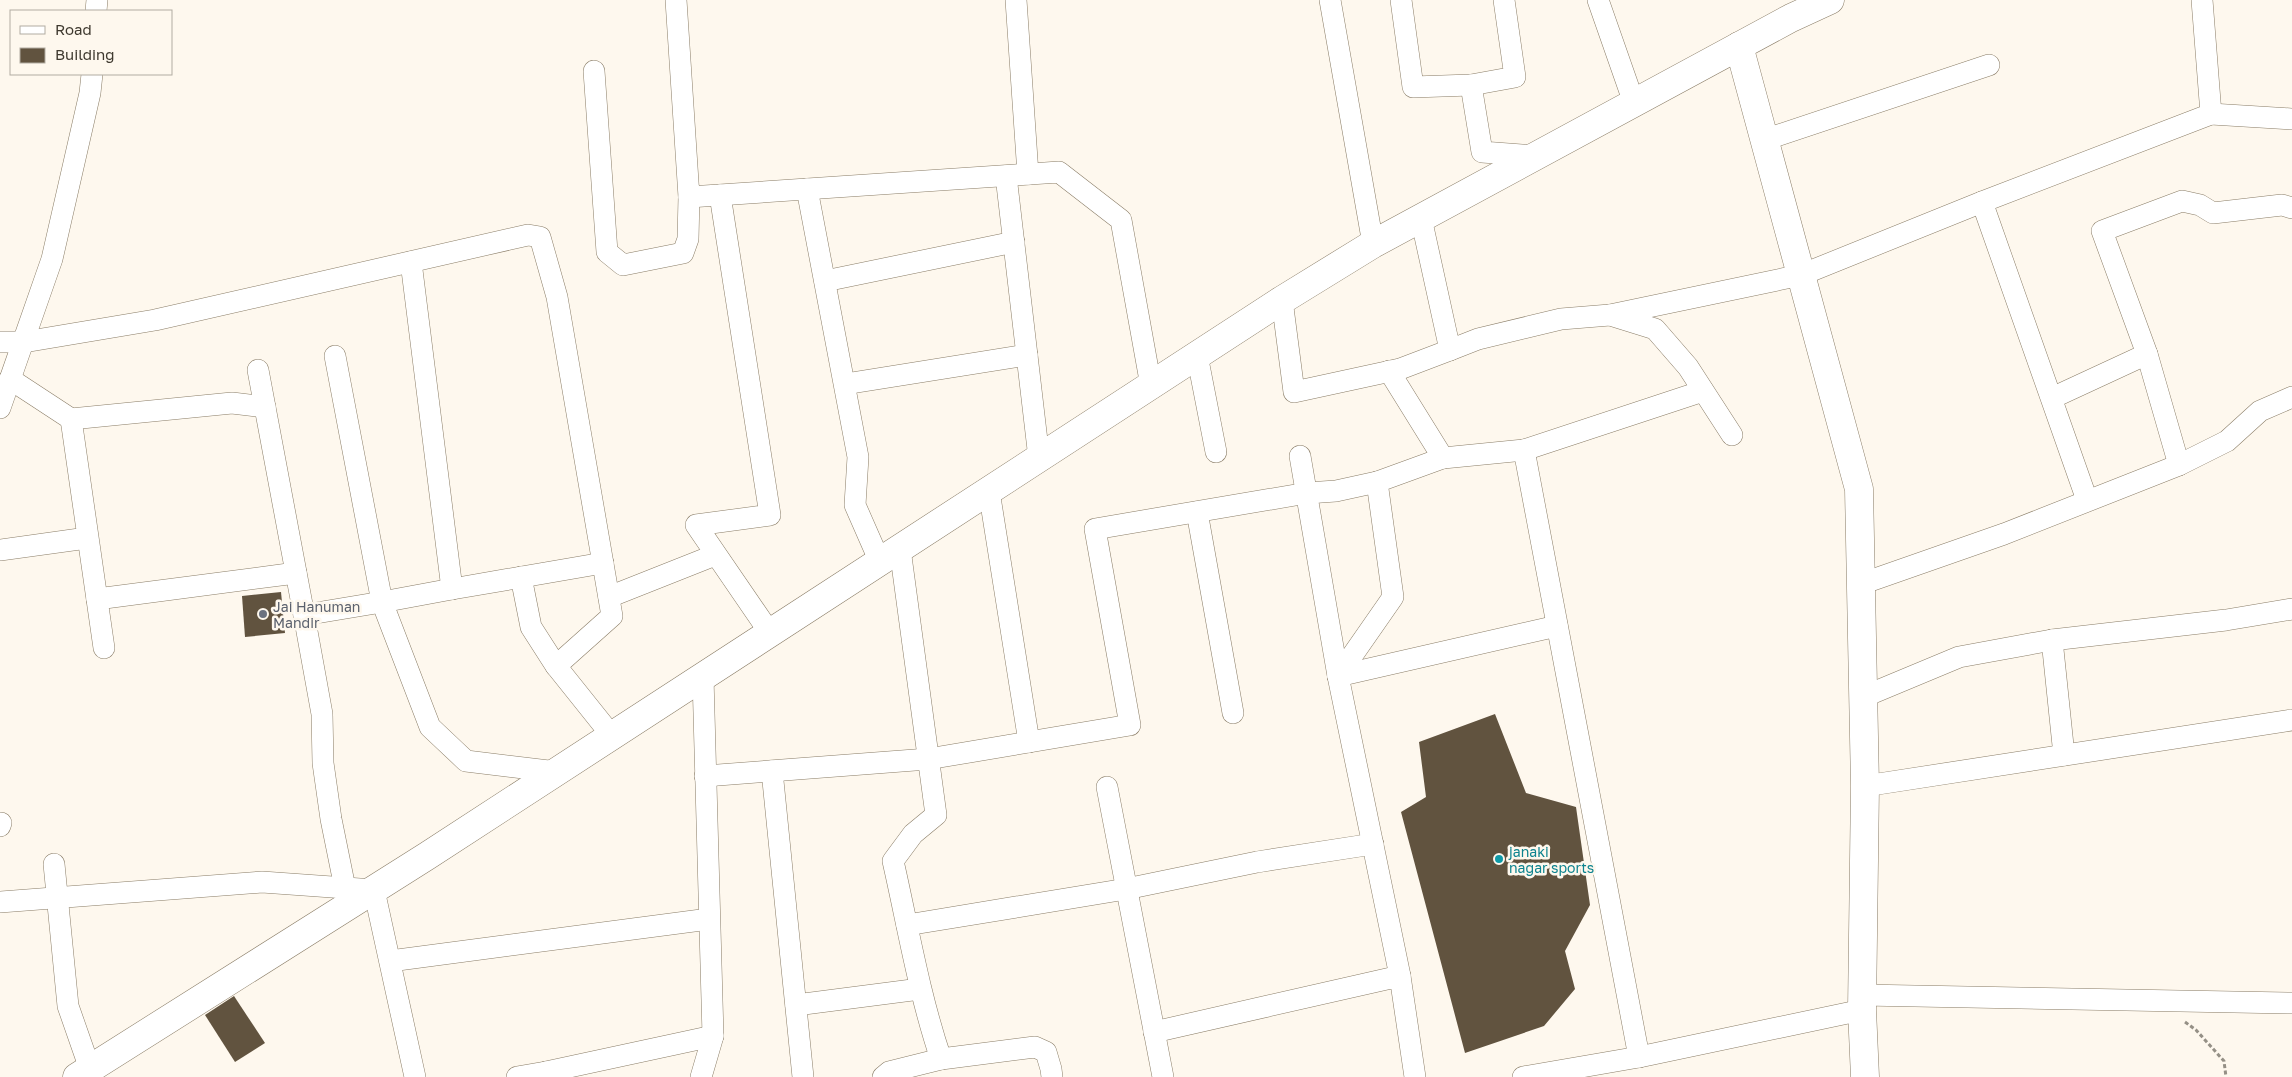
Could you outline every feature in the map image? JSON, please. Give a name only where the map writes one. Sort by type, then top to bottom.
[{"type":"street","points":[[594,71],[607,252],[623,265],[683,253],[688,240],[689,197],[676,0]]},
{"type":"street","points":[[1016,0],[1028,174]]},
{"type":"street","points":[[1330,0],[1373,244]]},
{"type":"street","points":[[1401,0],[1413,86],[1471,85],[1515,77],[1504,0]]},
{"type":"street","points":[[1598,0],[1634,103]]},
{"type":"street","points":[[2202,0],[2210,114]]},
{"type":"street","points":[[54,864],[68,1006],[84,1073],[557,772],[1282,300],[1373,244],[1824,1]]},
{"type":"street","points":[[1739,46],[1859,489],[1865,786],[1862,1002],[1865,1077]]},
{"type":"street","points":[[1764,140],[1989,65]]},
{"type":"street","points":[[0,408],[52,259],[90,93],[92,75]]},
{"type":"street","points":[[1471,85],[1482,152],[1537,156]]},
{"type":"street","points":[[1282,300],[1294,392],[1390,371],[1478,339],[1561,319],[1610,315],[1801,275],[1982,202],[2210,114],[2292,119]]},
{"type":"street","points":[[689,197],[1059,172],[1120,220],[1151,386]]},
{"type":"street","points":[[1006,176],[1039,458]]},
{"type":"street","points":[[807,189],[858,457],[855,505],[890,555],[928,759],[936,815],[913,834],[893,861],[920,989],[940,1059]]},
{"type":"street","points":[[720,195],[770,515],[696,526],[770,633]]},
{"type":"street","points":[[2179,466],[2147,354],[2102,231],[2182,201],[2200,205],[2213,213],[2282,205],[2292,208]]},
{"type":"street","points":[[1982,202],[2087,500]]},
{"type":"street","points":[[1421,218],[1450,350]]},
{"type":"street","points":[[0,342],[24,342],[155,320],[528,235],[540,237],[557,297],[612,616],[556,666]]},
{"type":"street","points":[[825,281],[1014,242]]},
{"type":"street","points":[[411,262],[452,589]]},
{"type":"street","points":[[1610,315],[1655,329],[1688,367],[1732,435]]},
{"type":"street","points":[[2052,398],[2147,354]]},
{"type":"street","points":[[845,384],[1027,355]]},
{"type":"street","points":[[335,356],[382,602],[430,727],[466,761],[557,772]]},
{"type":"street","points":[[1197,356],[1216,452]]},
{"type":"street","points":[[258,370],[322,714],[323,763],[331,819],[345,888]]},
{"type":"street","points":[[1390,371],[1443,458]]},
{"type":"street","points":[[10,379],[70,418],[232,404],[265,407]]},
{"type":"street","points":[[705,776],[928,759],[1130,724],[1095,529],[1307,493],[1336,491],[1377,482],[1443,458],[1524,450],[1704,391]]},
{"type":"street","points":[[1861,584],[2004,534],[2087,500],[2179,466],[2227,441],[2260,411],[2292,397]]},
{"type":"street","points":[[70,418],[104,648]]},
{"type":"street","points":[[1524,450],[1639,1057]]},
{"type":"street","points":[[1300,456],[1338,676],[1400,976],[1415,1077]]},
{"type":"street","points":[[1338,676],[1393,597],[1377,482]]},
{"type":"street","points":[[989,491],[1029,742]]},
{"type":"street","points":[[1197,512],[1233,713]]},
{"type":"street","points":[[0,550],[87,538]]},
{"type":"street","points":[[609,597],[715,555]]},
{"type":"street","points":[[304,615],[603,563]]},
{"type":"street","points":[[98,599],[296,573]]},
{"type":"street","points":[[521,578],[532,627],[556,666],[612,736]]},
{"type":"street","points":[[1864,697],[1959,657],[2052,640],[2226,620],[2292,609]]},
{"type":"street","points":[[1338,676],[1557,626]]},
{"type":"street","points":[[2052,640],[2064,755]]},
{"type":"street","points":[[702,677],[713,1036],[702,1077]]},
{"type":"street","points":[[1865,786],[2292,720]]},
{"type":"street","points":[[772,771],[803,1077]]},
{"type":"street","points":[[1107,787],[1163,1077]]},
{"type":"street","points":[[907,925],[1126,890],[1257,862],[1373,844]]},
{"type":"street","points":[[0,902],[262,882],[374,890]]},
{"type":"street","points":[[374,890],[415,1077]]},
{"type":"street","points":[[390,960],[709,919]]},
{"type":"street","points":[[1154,1032],[1400,976]]},
{"type":"street","points":[[796,1005],[920,989]]},
{"type":"street","points":[[1529,1076],[1639,1057],[1862,1002],[2292,1003]]},
{"type":"street","points":[[518,1077],[546,1074],[713,1036]]},
{"type":"street","points":[[883,1077],[889,1072],[940,1059],[1035,1047],[1046,1052],[1052,1069],[1052,1077]]},
{"type":"path","points":[[2184,1021],[2196,1030],[2224,1061],[2226,1077]]},
{"type":"building","name":"Jai Hanuman Mandir","points":[[281,592],[285,633],[245,637],[242,596]]},
{"type":"building","name":"janaki nagar sports","points":[[1495,714],[1526,793],[1576,807],[1590,905],[1565,951],[1575,989],[1544,1026],[1465,1053],[1401,812],[1426,797],[1419,742]]},
{"type":"building","points":[[234,996],[265,1043],[235,1062],[205,1015]]},
{"type":"place","name":"Jai Hanuman Mandir","points":[[263,614]]},
{"type":"place","name":"janaki nagar sports","points":[[1499,859]]}]
